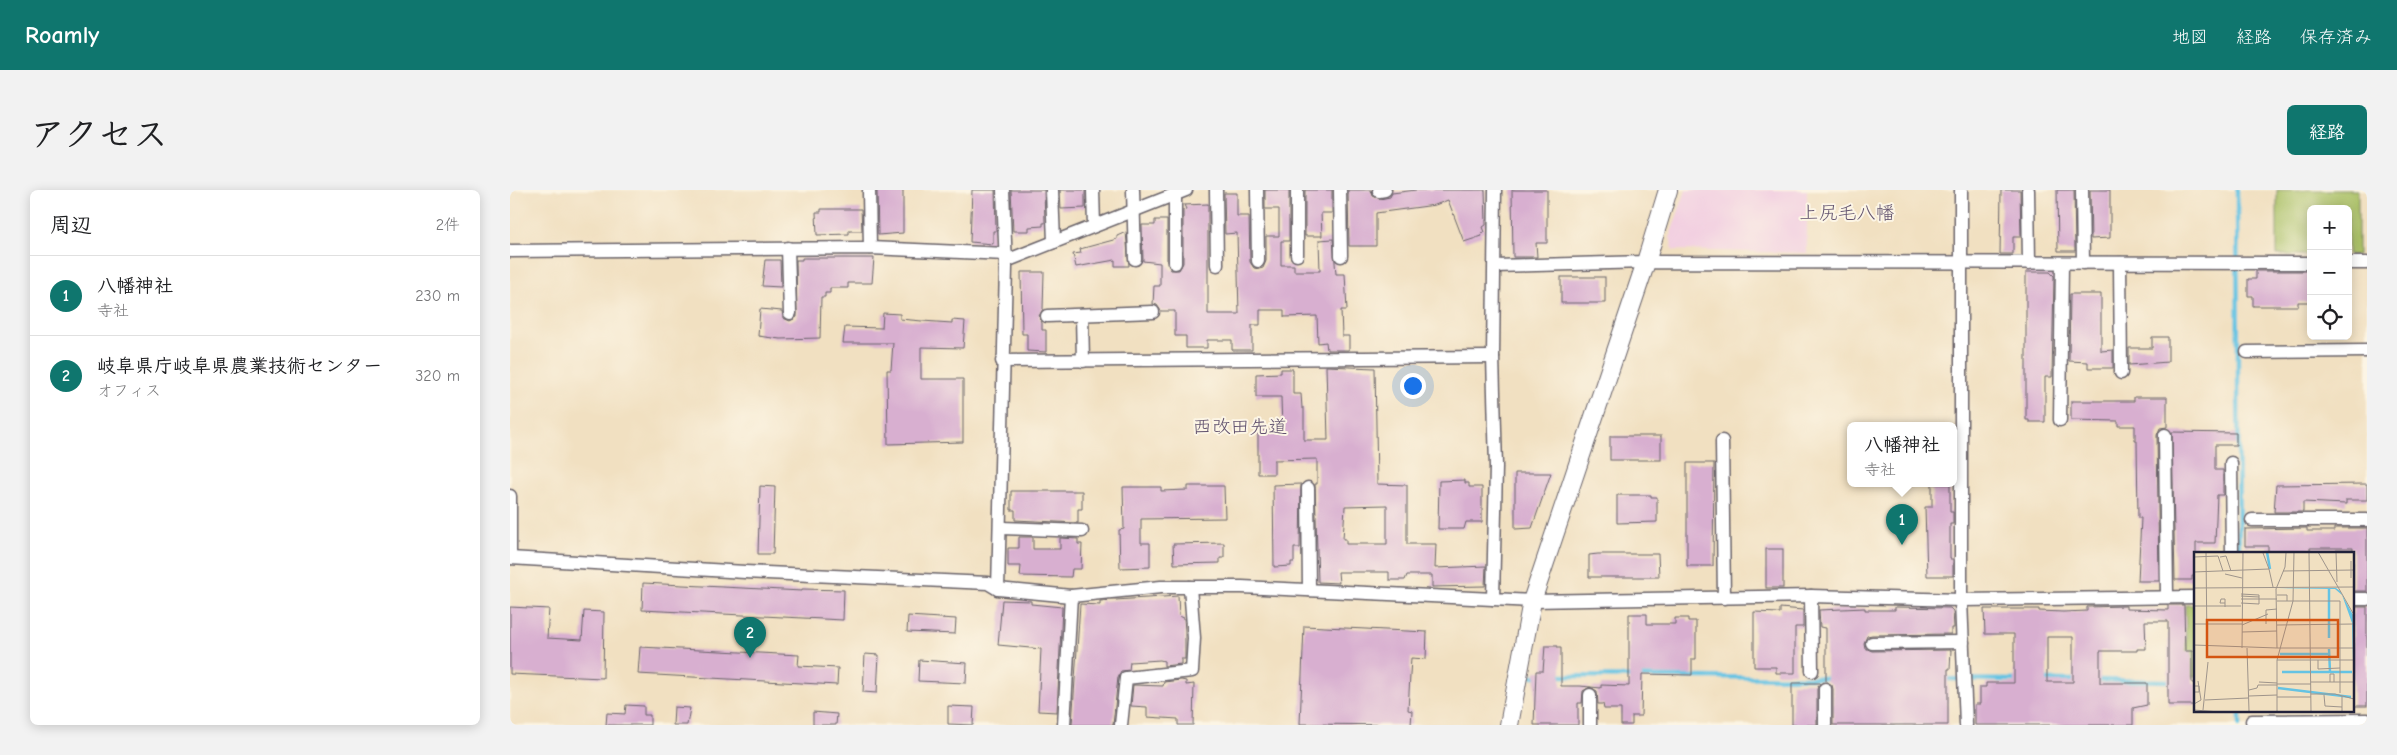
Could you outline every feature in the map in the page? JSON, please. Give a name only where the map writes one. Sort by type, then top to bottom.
[{"type":"street","points":[[998,589],[1001,528],[1002,361],[1006,257],[1003,190]]},
{"type":"street","points":[[1052,190],[1054,242]]},
{"type":"street","points":[[1093,190],[1094,226]]},
{"type":"street","points":[[1133,190],[1135,259]]},
{"type":"street","points":[[1216,190],[1217,265]]},
{"type":"street","points":[[1258,190],[1258,261]]},
{"type":"street","points":[[1297,190],[1297,254]]},
{"type":"street","points":[[1340,190],[1340,256]]},
{"type":"street","points":[[1493,599],[1496,466],[1493,357],[1495,190]]},
{"type":"street","points":[[1509,725],[1532,601],[1646,262],[1668,190]]},
{"type":"street","points":[[1961,190],[1961,600],[1966,725]]},
{"type":"street","points":[[2028,190],[2029,263]]},
{"type":"street","points":[[2082,190],[2083,263]]},
{"type":"street","points":[[869,191],[870,248]]},
{"type":"street","points":[[510,251],[870,248],[1006,257],[1054,242],[1134,211],[1179,191],[1176,263]]},
{"type":"street","points":[[788,248],[790,313]]},
{"type":"street","points":[[1495,266],[1646,262],[2307,263]]},
{"type":"street","points":[[2060,420],[2062,263]]},
{"type":"street","points":[[2120,263],[2121,373]]},
{"type":"street","points":[[2352,263],[2367,263]]},
{"type":"street","points":[[1047,316],[1152,312]]},
{"type":"street","points":[[1082,315],[1083,361]]},
{"type":"street","points":[[2247,352],[2367,352]]},
{"type":"street","points":[[1002,361],[1493,357]]},
{"type":"street","points":[[2165,435],[2167,597]]},
{"type":"street","points":[[1722,441],[1724,598]]},
{"type":"street","points":[[2232,463],[2232,552]]},
{"type":"street","points":[[1308,488],[1309,590]]},
{"type":"street","points":[[510,496],[510,558],[745,572],[988,583],[998,589],[1071,596],[1161,587],[1190,587],[1309,590],[1532,601],[1811,596],[1961,600],[2194,597]]},
{"type":"street","points":[[2252,520],[2367,520]]},
{"type":"street","points":[[1001,528],[1082,531]]},
{"type":"street","points":[[1121,725],[1126,678],[1192,671],[1194,638],[1190,587]]},
{"type":"street","points":[[1064,725],[1071,596]]},
{"type":"street","points":[[1811,596],[1812,671]]},
{"type":"street","points":[[2354,598],[2367,599]]},
{"type":"street","points":[[1872,643],[1962,642]]},
{"type":"street","points":[[1825,688],[1825,725]]},
{"type":"street","points":[[1590,695],[1590,725]]},
{"type":"street","points":[[2252,721],[2367,720]]},
{"type":"shaded area","points":[[1686,190],[1807,190],[1807,253],[1673,250],[1670,236]]},
{"type":"green space","points":[[2277,190],[2358,190],[2358,255],[2352,255],[2352,205],[2307,205],[2307,255],[2277,255]]},
{"type":"green space","points":[[2185,605],[2194,605],[2194,676],[2187,676]]},
{"type":"building","points":[[877,190],[903,190],[903,233],[878,235]]},
{"type":"building","points":[[972,190],[995,190],[996,231],[993,231],[993,244],[970,242]]},
{"type":"building","points":[[1011,190],[1044,190],[1045,223],[1043,223],[1043,226],[1029,227],[1029,231],[1013,231]]},
{"type":"building","points":[[1060,190],[1085,190],[1085,208],[1061,209]]},
{"type":"building","points":[[1265,190],[1289,190],[1289,241],[1281,241],[1281,265],[1294,265],[1294,271],[1320,271],[1319,240],[1333,239],[1336,274],[1345,274],[1347,310],[1341,310],[1342,336],[1349,336],[1349,350],[1327,350],[1326,342],[1318,343],[1317,316],[1284,317],[1284,310],[1260,310],[1260,325],[1252,325],[1252,350],[1232,350],[1232,340],[1207,340],[1207,348],[1186,348],[1186,336],[1175,336],[1175,311],[1161,311],[1157,305],[1153,304],[1154,286],[1160,286],[1160,263],[1143,261],[1142,225],[1155,225],[1155,220],[1167,220],[1167,263],[1171,270],[1179,270],[1183,263],[1183,210],[1186,209],[1184,205],[1208,204],[1208,314],[1239,314],[1237,233],[1225,234],[1224,193],[1237,193],[1237,216],[1249,216],[1250,262],[1254,268],[1259,269],[1263,268],[1266,261],[1266,236],[1279,236],[1279,209],[1265,209]]},
{"type":"building","points":[[1305,190],[1332,190],[1332,213],[1321,213],[1322,236],[1305,236]]},
{"type":"building","points":[[1348,190],[1371,190],[1373,196],[1380,199],[1390,197],[1392,193],[1416,190],[1485,190],[1486,225],[1483,227],[1485,232],[1481,233],[1482,236],[1464,242],[1448,200],[1435,205],[1376,213],[1376,246],[1349,246]]},
{"type":"building","points":[[1512,190],[1547,190],[1547,243],[1536,243],[1537,257],[1513,257]]},
{"type":"building","points":[[2001,190],[2020,190],[2021,237],[2013,237],[2013,254],[2000,254]]},
{"type":"building","points":[[2057,190],[2074,190],[2075,251],[2058,251]]},
{"type":"building","points":[[2090,190],[2110,190],[2110,238],[2091,239]]},
{"type":"building","points":[[821,209],[861,209],[862,231],[849,231],[849,234],[817,235],[816,212],[821,212]]},
{"type":"building","points":[[1126,232],[1129,266],[1115,266],[1115,260],[1076,267],[1073,254],[1081,253],[1080,249],[1117,239],[1117,236]]},
{"type":"building","points":[[802,258],[874,258],[872,283],[848,283],[848,288],[830,288],[830,293],[825,293],[825,297],[821,297],[820,338],[780,339],[758,336],[760,309],[782,311],[783,318],[790,321],[797,317],[796,260],[802,260]]},
{"type":"building","points":[[765,260],[780,260],[781,287],[762,286]]},
{"type":"building","points":[[2256,271],[2307,271],[2307,302],[2298,302],[2298,306],[2253,306],[2253,296],[2248,296],[2248,279],[2256,279]]},
{"type":"building","points":[[1021,272],[1044,272],[1043,309],[1039,316],[1042,330],[1046,330],[1046,352],[1027,351],[1027,334],[1022,334]]},
{"type":"building","points":[[2026,272],[2050,272],[2054,276],[2052,377],[2045,377],[2045,422],[2029,422],[2029,420],[2026,420]]},
{"type":"building","points":[[1561,277],[1605,277],[1605,303],[1561,303]]},
{"type":"building","points":[[2070,294],[2101,294],[2101,351],[2113,350],[2113,368],[2088,368],[2088,362],[2069,361]]},
{"type":"building","points":[[883,313],[900,314],[900,319],[952,323],[952,320],[965,321],[963,348],[921,347],[921,379],[963,379],[963,442],[888,444],[887,370],[891,370],[893,343],[843,343],[845,327],[882,328]]},
{"type":"building","points":[[2152,337],[2168,337],[2168,362],[2129,365],[2129,348],[2152,348]]},
{"type":"building","points":[[1326,366],[1375,368],[1377,484],[1407,485],[1407,544],[1436,544],[1435,568],[1486,566],[1485,586],[1432,587],[1432,575],[1407,575],[1405,580],[1389,580],[1389,572],[1338,572],[1339,583],[1318,582],[1315,484],[1317,484],[1317,459],[1274,460],[1274,474],[1258,474],[1258,430],[1282,430],[1281,397],[1256,397],[1256,374],[1281,373],[1281,369],[1293,369],[1293,394],[1301,394],[1302,408],[1304,408],[1304,440],[1328,440]],"holes":[[[1387,505],[1387,544],[1346,544],[1346,539],[1343,539],[1345,506]]]},
{"type":"building","points":[[2134,397],[2167,397],[2167,427],[2160,428],[2157,435],[2159,581],[2138,581],[2141,518],[2138,518],[2137,441],[2135,441],[2135,426],[2118,426],[2118,421],[2071,420],[2071,401],[2134,401]]},
{"type":"building","points":[[2172,432],[2236,433],[2236,445],[2215,445],[2215,470],[2223,470],[2223,495],[2217,495],[2215,543],[2196,543],[2194,576],[2192,576],[2192,580],[2175,580]]},
{"type":"building","points":[[1610,436],[1661,436],[1661,460],[1610,460]]},
{"type":"building","points":[[1687,463],[1714,463],[1713,566],[1687,566]]},
{"type":"building","points":[[1515,473],[1551,473],[1532,528],[1515,529]]},
{"type":"building","points":[[1465,480],[1465,483],[1469,483],[1469,487],[1482,487],[1482,522],[1466,522],[1464,529],[1438,529],[1439,481]]},
{"type":"building","points":[[1301,484],[1300,548],[1294,548],[1294,562],[1291,562],[1291,566],[1274,567],[1273,485]]},
{"type":"building","points":[[2367,484],[2367,500],[2346,500],[2346,504],[2303,502],[2303,512],[2274,512],[2276,485]]},
{"type":"building","points":[[760,486],[775,487],[773,554],[758,554]]},
{"type":"building","points":[[1188,486],[1224,486],[1225,518],[1141,519],[1141,543],[1150,543],[1150,567],[1120,568],[1119,530],[1124,529],[1123,487],[1161,487],[1161,491],[1188,490]]},
{"type":"building","points":[[1932,487],[1950,487],[1950,512],[1953,512],[1953,524],[1950,524],[1950,559],[1953,559],[1953,576],[1927,576],[1925,507],[1932,507]]},
{"type":"building","points":[[1011,491],[1082,491],[1082,509],[1078,509],[1078,523],[1015,520],[1015,510],[1011,510]]},
{"type":"building","points":[[1617,495],[1651,495],[1651,497],[1657,497],[1657,522],[1617,523]]},
{"type":"building","points":[[2307,528],[2307,531],[2334,531],[2334,528],[2367,528],[2367,591],[2354,591],[2353,548],[2310,548],[2310,552],[2268,552],[2268,546],[2245,546],[2245,529]]},
{"type":"building","points":[[1019,537],[1033,537],[1033,549],[1060,549],[1060,538],[1078,539],[1078,544],[1082,544],[1081,569],[1072,569],[1071,577],[1020,576],[1021,566],[1008,566],[1008,548],[1019,548]]},
{"type":"building","points":[[1224,543],[1224,558],[1220,558],[1220,563],[1174,564],[1173,544]]},
{"type":"building","points":[[1766,549],[1783,549],[1783,588],[1766,588]]},
{"type":"building","points":[[1658,554],[1659,577],[1589,577],[1589,555]]},
{"type":"building","points":[[643,583],[802,591],[802,589],[844,590],[843,620],[642,610]]},
{"type":"building","points":[[1178,596],[1179,616],[1184,618],[1185,631],[1185,659],[1181,659],[1181,664],[1164,666],[1164,661],[1160,660],[1130,662],[1129,670],[1121,671],[1118,677],[1113,725],[1072,725],[1080,604],[1100,605],[1100,601]]},
{"type":"building","points":[[1002,600],[1031,601],[1031,604],[1062,607],[1057,712],[1038,711],[1041,649],[998,645]]},
{"type":"building","points":[[2168,605],[2184,605],[2185,651],[2192,651],[2194,705],[2168,705],[2168,621],[2145,621],[2146,649],[2137,649],[2137,651],[2100,651],[2100,683],[2147,683],[2147,705],[2133,708],[2133,725],[1975,725],[1975,704],[1980,704],[1980,687],[1986,687],[1986,683],[2014,683],[2014,634],[1985,634],[1984,609],[2039,609],[2039,611],[2063,612],[2087,611],[2087,607],[2126,606],[2126,609],[2168,610]],"holes":[[[2047,637],[2073,637],[2073,682],[2047,682]]]},
{"type":"building","points":[[510,607],[549,609],[547,638],[582,640],[584,611],[604,612],[603,678],[510,674]]},
{"type":"building","points":[[1895,607],[1950,608],[1953,611],[1954,628],[1951,628],[1951,634],[1872,635],[1867,636],[1864,643],[1865,648],[1872,651],[1951,650],[1950,669],[1948,669],[1948,725],[1833,725],[1833,689],[1832,685],[1826,681],[1826,628],[1820,627],[1819,610],[1865,608],[1865,610],[1895,610]]},
{"type":"building","points":[[2354,607],[2367,607],[2367,706],[2354,706]]},
{"type":"building","points":[[1780,608],[1803,610],[1803,627],[1795,627],[1795,673],[1776,673],[1776,667],[1754,667],[1754,612],[1780,613]]},
{"type":"building","points":[[1629,614],[1647,614],[1647,624],[1675,624],[1675,618],[1688,618],[1688,621],[1696,621],[1696,659],[1692,659],[1692,675],[1642,674],[1641,716],[1632,716],[1632,725],[1621,725],[1621,709],[1604,709],[1603,704],[1598,704],[1597,691],[1590,687],[1583,691],[1582,703],[1578,703],[1578,725],[1534,725],[1536,671],[1543,671],[1545,646],[1558,646],[1558,648],[1561,648],[1561,686],[1580,686],[1601,688],[1601,685],[1629,686]]},
{"type":"building","points":[[908,616],[956,619],[955,634],[907,632]]},
{"type":"building","points":[[1304,626],[1427,632],[1426,659],[1411,658],[1408,710],[1412,711],[1411,725],[1300,724]]},
{"type":"building","points":[[640,647],[799,655],[798,666],[838,668],[837,685],[638,674]]},
{"type":"building","points":[[865,654],[879,655],[877,693],[863,692]]},
{"type":"building","points":[[919,660],[967,663],[966,683],[918,681]]},
{"type":"building","points":[[1186,681],[1186,685],[1194,684],[1193,725],[1178,725],[1178,719],[1147,717],[1147,707],[1131,706],[1133,685],[1163,686],[1164,682]]},
{"type":"building","points":[[1792,683],[1820,683],[1817,689],[1817,725],[1792,725]]},
{"type":"building","points":[[626,705],[644,706],[644,715],[650,715],[650,725],[606,725],[607,713],[625,714]]},
{"type":"building","points":[[948,706],[974,707],[973,725],[948,724]]},
{"type":"building","points":[[674,707],[690,708],[687,725],[673,725]]},
{"type":"building","points":[[813,712],[837,714],[836,725],[813,725]]},
{"type":"waterway","points":[[2237,190],[2239,552]]},
{"type":"waterway","points":[[1522,676],[1542,676]]},
{"type":"waterway","points":[[1557,676],[1832,678]]},
{"type":"waterway","points":[[1942,679],[2019,680]]},
{"type":"waterway","points":[[2042,680],[2077,680]]},
{"type":"waterway","points":[[2095,680],[2172,681]]},
{"type":"waterway","points":[[2240,712],[2240,725]]},
{"type":"place","name":"八幡神社","points":[[1902,545]]},
{"type":"place","name":"岐阜県庁岐阜県農業技術センター","points":[[750,658]]},
{"type":"district","name":"上尻毛八幡","points":[[1847,212]]},
{"type":"district","name":"西改田先道","points":[[1240,426]]}]
